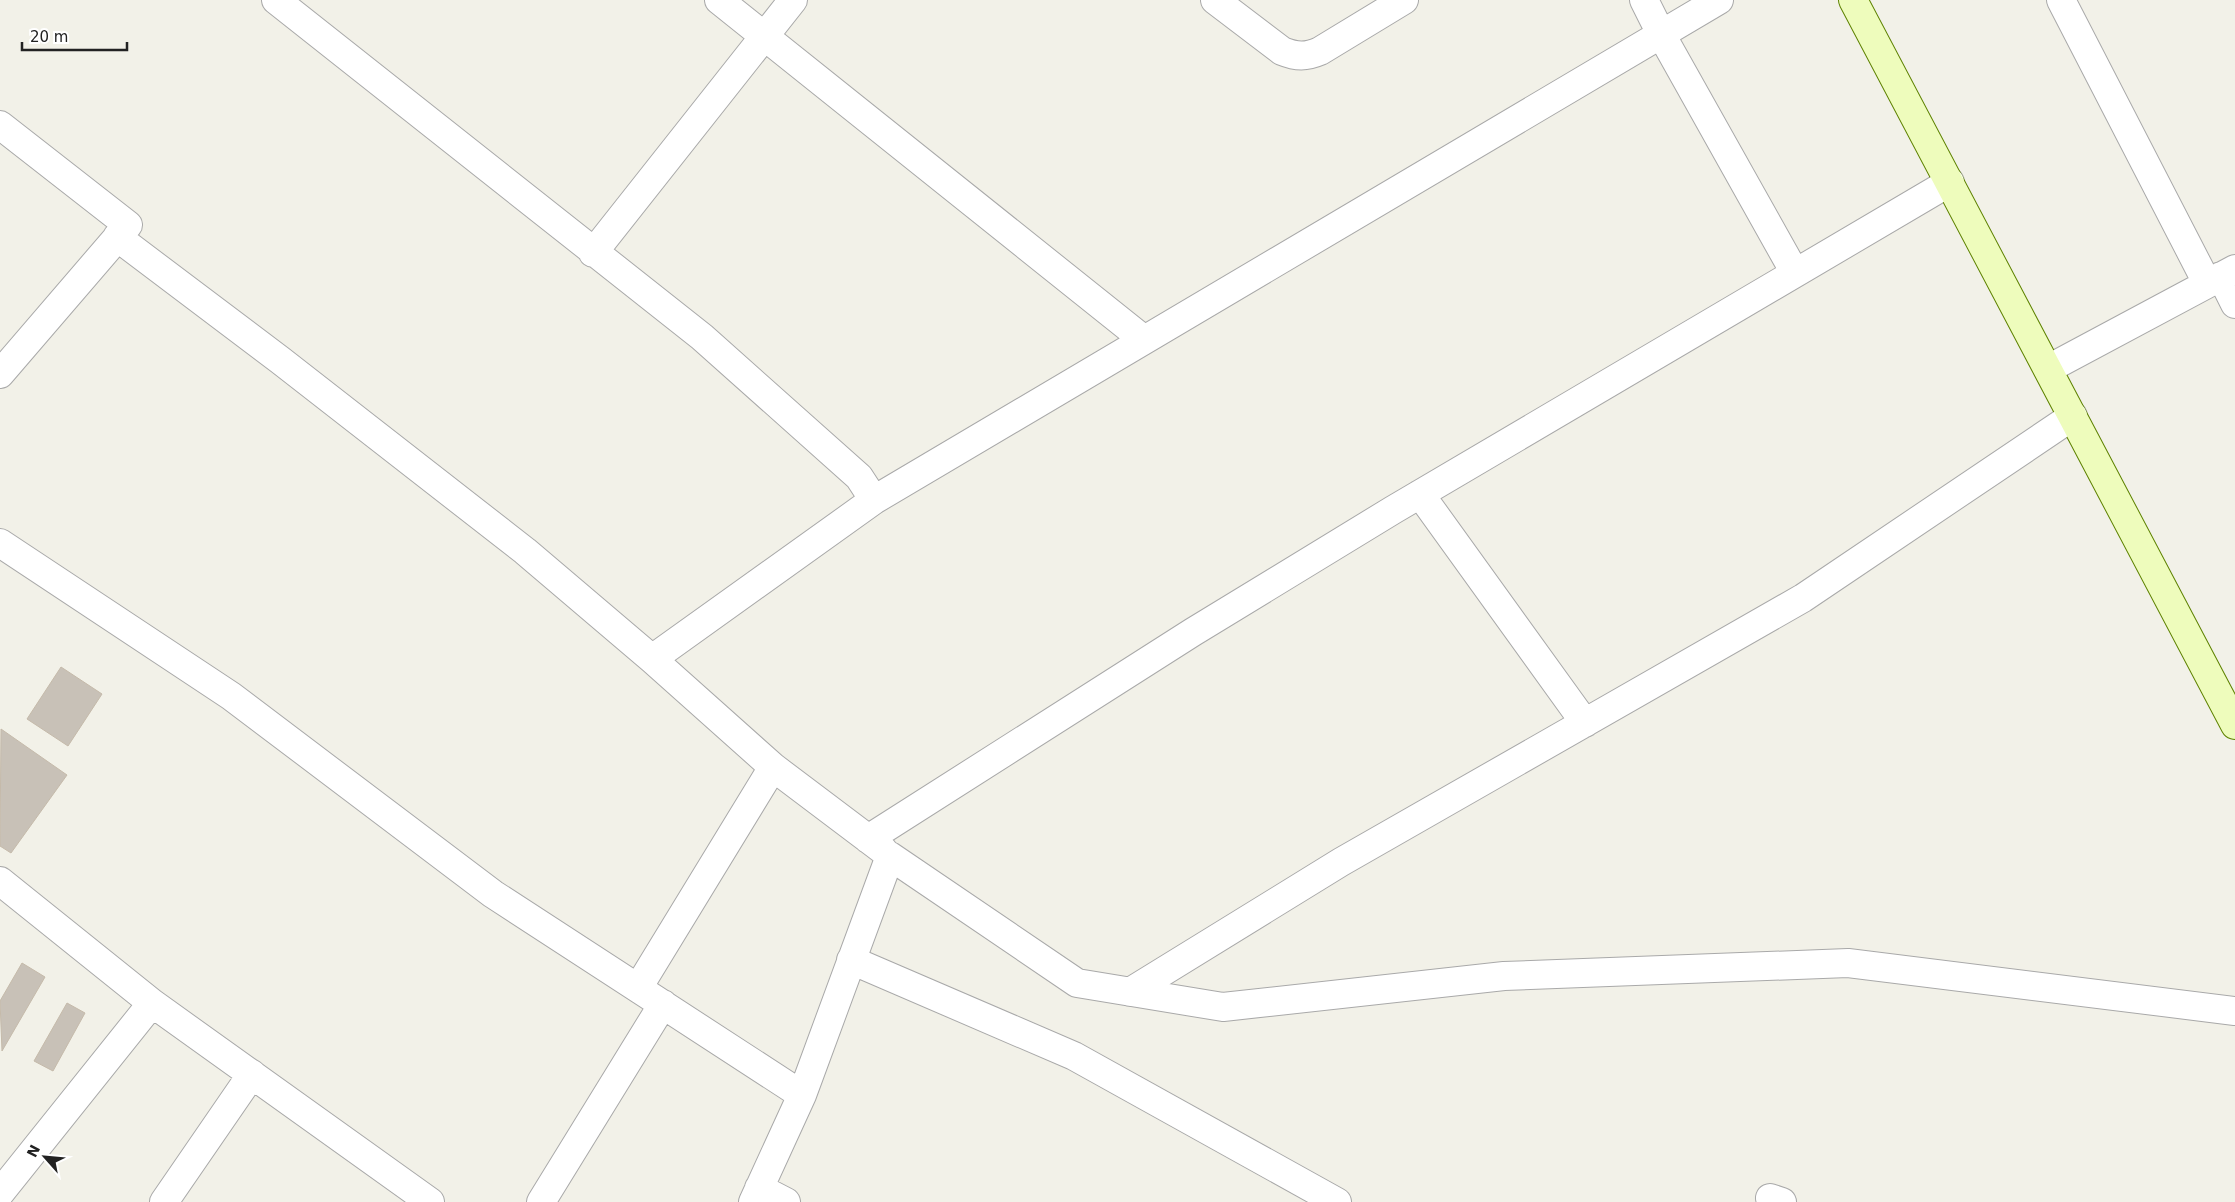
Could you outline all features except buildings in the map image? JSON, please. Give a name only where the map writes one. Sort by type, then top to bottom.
[{"type":"street","points":[[276,0],[702,338],[859,477],[874,500]]},
{"type":"street","points":[[720,0],[1143,339]]},
{"type":"street","points":[[593,252],[794,0]]},
{"type":"street","points":[[1215,0],[1282,51],[1295,56],[1309,56],[1320,51],[1404,0]]},
{"type":"street","points":[[1644,0],[1661,34],[1796,273]]},
{"type":"street","points":[[652,659],[874,500],[1143,339],[1719,0]]},
{"type":"street","points":[[1853,0],[2235,725]]},
{"type":"street","points":[[2061,0],[2221,276],[2235,304]]},
{"type":"street","points":[[0,125],[128,225],[0,374]]},
{"type":"street","points":[[868,839],[1193,632],[1420,494],[1950,182]]},
{"type":"street","points":[[117,237],[280,360],[525,551],[652,659],[773,767],[890,856],[1077,983],[1223,1007],[1504,976],[1848,963],[2235,1011]]},
{"type":"street","points":[[2048,369],[2221,276]]},
{"type":"street","points":[[1130,992],[1341,862],[1803,598],[2073,416]]},
{"type":"street","points":[[1420,494],[1585,723]]},
{"type":"street","points":[[0,543],[231,696],[493,894],[802,1095]]},
{"type":"street","points":[[638,988],[773,767]]},
{"type":"street","points":[[786,1202],[756,1195],[802,1095],[890,856]]},
{"type":"street","points":[[0,881],[152,1003],[430,1202]]},
{"type":"street","points":[[851,960],[1074,1056],[1336,1202]]},
{"type":"street","points":[[0,1193],[152,1003]]},
{"type":"street","points":[[541,1202],[662,1004]]},
{"type":"street","points":[[164,1202],[252,1074]]}]
